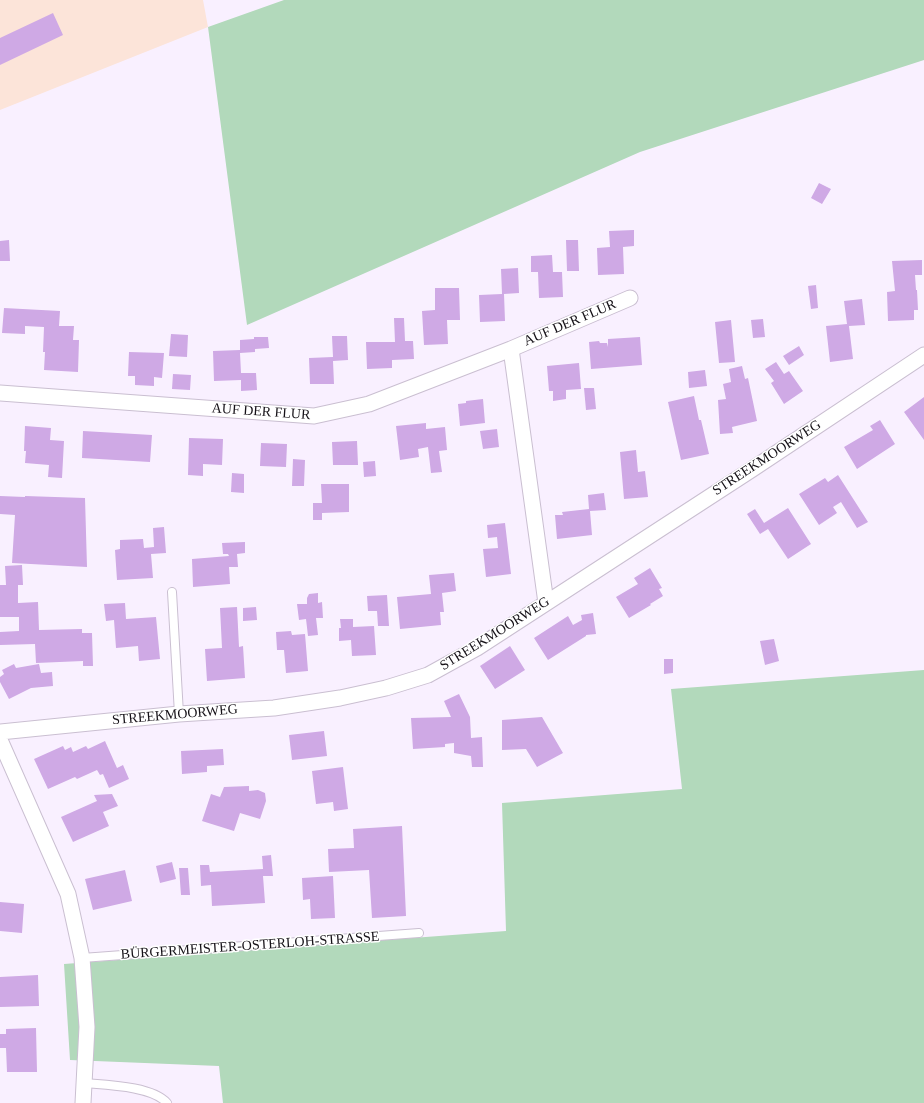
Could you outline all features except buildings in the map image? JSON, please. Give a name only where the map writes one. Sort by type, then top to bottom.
[{"type":"street","name":"AUF DER FLUR","points":[[0,393],[314,416],[369,404],[511,349],[630,298]]},
{"type":"street","name":"AUF DER FLUR","points":[[511,349],[546,603]]},
{"type":"street","name":"STREEKMOORWEG","points":[[0,732],[179,714],[274,708],[340,698],[386,688],[428,675],[477,648],[751,470],[924,355]]},
{"type":"street","points":[[0,740],[68,894],[82,958],[87,1027],[83,1103]]},
{"type":"lane","points":[[172,592],[179,714]]},
{"type":"lane","name":"BÜRGERMEISTER-OSTERLOH-STRASSE","points":[[82,958],[419,933]]},
{"type":"lane","points":[[84,1083],[133,1088],[164,1099],[167,1103]]},
{"type":"shaded area","points":[[0,0],[203,0],[208,27],[0,110]]},
{"type":"green space","points":[[284,0],[924,0],[924,60],[640,152],[247,325],[208,27]]},
{"type":"green space","points":[[924,670],[924,1103],[223,1103],[219,1066],[70,1060],[64,964],[506,931],[502,803],[682,789],[671,689]]}]
